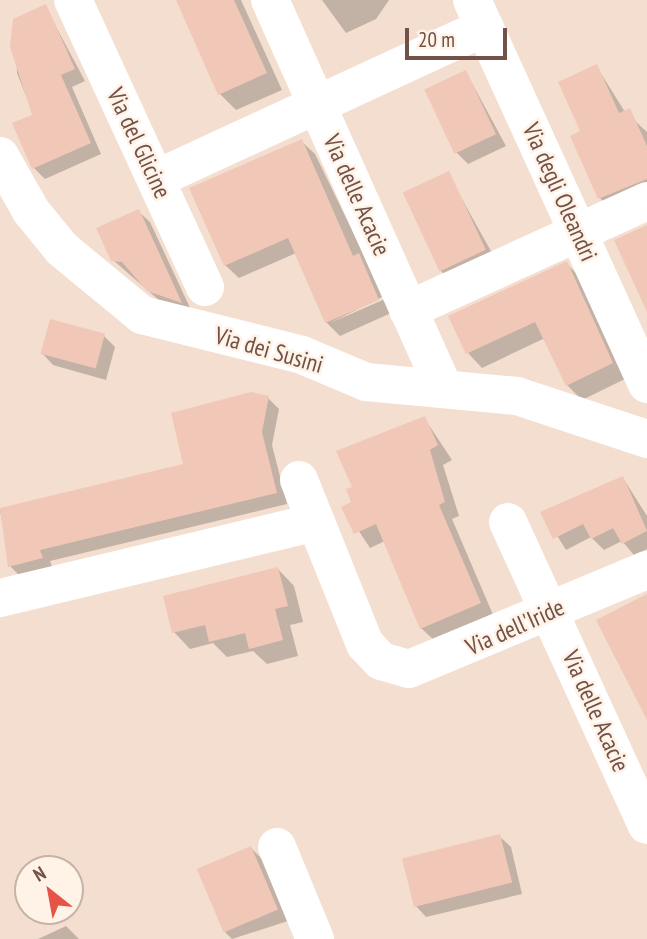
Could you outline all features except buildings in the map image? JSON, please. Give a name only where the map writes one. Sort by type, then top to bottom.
[{"type":"street","name":"Via del Glicine","points":[[73,0],[205,287]]},
{"type":"street","name":"Via delle Acacie","points":[[270,0],[444,389]]},
{"type":"street","points":[[156,179],[317,104],[479,14]]},
{"type":"street","name":"Via degli Oleandri","points":[[479,14],[647,384]]},
{"type":"street","name":"Via dei Susini","points":[[0,156],[31,211],[62,249],[142,315],[302,355],[366,382],[536,400],[647,439]]},
{"type":"street","points":[[408,310],[647,201]]},
{"type":"street","points":[[0,598],[316,522],[299,480]]},
{"type":"street","name":"Via dell'Iride","points":[[316,522],[365,643],[381,661],[409,668],[434,663],[647,570]]},
{"type":"street","name":"Via delle Acacie","points":[[508,522],[639,784],[647,825]]},
{"type":"street","points":[[277,847],[309,937]]},
{"type":"shaded area","points":[[0,0],[647,0],[647,939],[0,939]]}]
